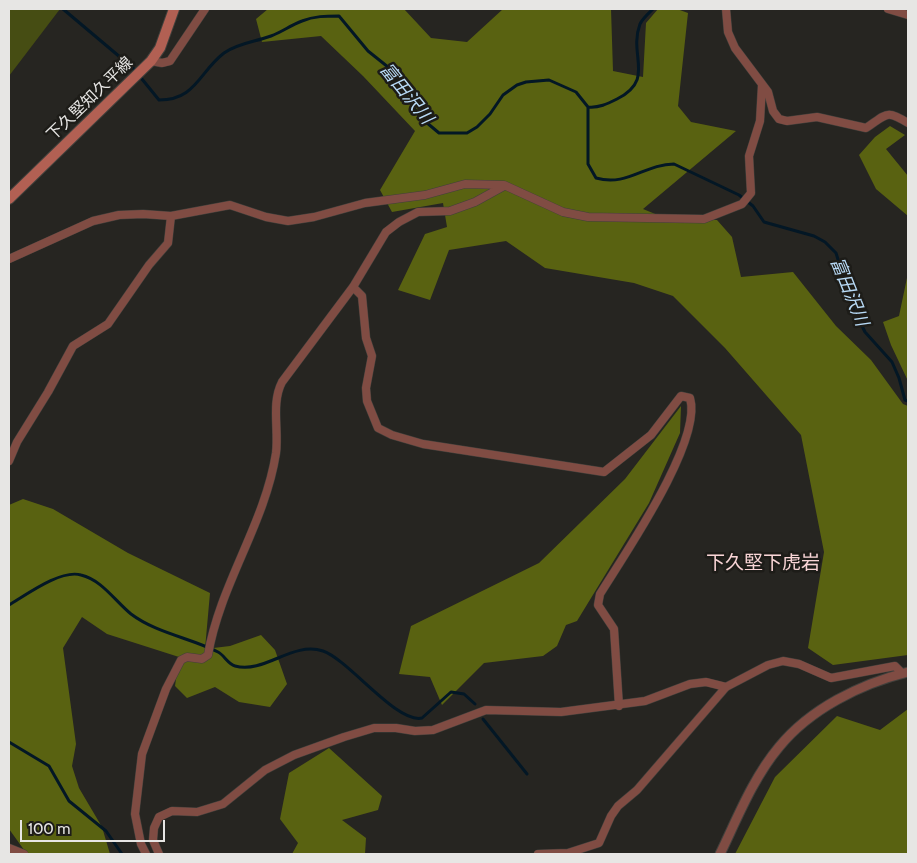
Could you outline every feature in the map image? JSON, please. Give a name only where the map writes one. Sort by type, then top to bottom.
[{"type":"main road","name":"下久堅知久平線","points":[[9,200],[147,64],[160,48],[174,9]]},
{"type":"street","points":[[147,64],[170,61],[206,9]]},
{"type":"street","points":[[726,9],[728,32],[736,48],[768,92],[773,111],[779,119],[817,117],[866,128],[888,114],[896,114],[908,123]]},
{"type":"street","points":[[888,9],[908,15]]},
{"type":"street","points":[[9,259],[93,221],[119,215],[171,216],[230,205],[266,217],[288,221],[314,217],[365,204],[426,195],[466,184],[504,185],[564,212],[588,217],[704,219],[742,204],[749,195],[748,156],[760,121],[762,85]]},
{"type":"street","points":[[146,854],[141,844],[135,814],[142,754],[166,689],[181,660],[188,657],[202,659],[208,655],[225,591],[250,536],[272,480],[277,445],[276,398],[279,388],[294,364],[352,287],[378,242],[399,222],[418,212],[450,211],[476,202],[504,185]]},
{"type":"street","points":[[9,461],[17,442],[48,392],[73,346],[108,324],[149,265],[168,243],[171,216]]},
{"type":"street","points":[[352,287],[362,296],[366,338],[372,356],[366,388],[367,400],[378,428],[392,435],[450,449],[604,472],[651,435],[681,396],[690,398],[693,408],[686,437],[660,497],[600,594],[598,605],[614,629],[619,706]]},
{"type":"street","points":[[538,854],[568,853],[598,843],[610,816],[618,806],[637,790],[726,687],[768,665],[783,661],[799,664],[831,678],[895,666],[905,672]]},
{"type":"street","points":[[720,854],[755,785],[778,748],[808,717],[848,694],[905,672]]},
{"type":"street","points":[[159,854],[154,840],[154,828],[159,817],[172,810],[197,812],[223,804],[265,770],[294,755],[344,736],[374,728],[396,728],[415,731],[433,730],[486,710],[561,712],[619,706],[645,701],[690,684],[706,682],[726,687]]},
{"type":"street","points":[[9,848],[24,854]]},
{"type":"green space","points":[[9,9],[60,9],[9,76]]},
{"type":"green space","points":[[268,9],[404,9],[431,38],[467,42],[503,9],[611,9],[613,71],[643,77],[646,23],[658,9],[677,9],[688,13],[678,106],[691,122],[736,131],[643,209],[670,220],[717,220],[732,237],[741,277],[793,272],[836,326],[871,360],[903,404],[908,406],[908,655],[833,665],[808,648],[824,552],[801,435],[725,348],[673,296],[634,283],[545,268],[506,241],[449,250],[430,300],[398,290],[425,234],[447,227],[443,203],[392,212],[380,190],[415,131],[363,76],[321,36],[262,42],[256,19]]},
{"type":"green space","points":[[890,126],[905,135],[886,149],[908,176],[908,216],[876,189],[859,155],[875,137]]},
{"type":"green space","points":[[908,273],[908,381],[891,345],[883,322],[899,316]]},
{"type":"green space","points":[[681,406],[680,433],[649,503],[577,621],[566,625],[557,646],[543,656],[484,663],[442,705],[430,677],[399,674],[411,626],[539,563],[625,479]]},
{"type":"green space","points":[[23,499],[53,509],[128,553],[210,593],[205,649],[230,646],[261,635],[275,650],[287,684],[270,707],[239,702],[215,687],[187,698],[175,686],[179,657],[107,634],[82,617],[63,648],[76,744],[72,766],[79,788],[102,827],[110,854],[27,854],[9,829],[9,505]]},
{"type":"green space","points":[[908,709],[908,854],[735,854],[775,777],[837,716],[880,730]]},
{"type":"green space","points":[[329,748],[382,796],[378,810],[342,820],[366,838],[365,854],[292,854],[298,843],[280,819],[289,773]]},
{"type":"waterway","name":"富田沢川","points":[[63,9],[133,68],[159,100],[171,99],[189,90],[216,60],[229,50],[279,33],[307,19],[329,16],[339,16],[368,51],[388,67],[420,117],[439,133],[467,133],[477,127],[490,114],[503,95],[517,85],[526,82],[549,80],[576,92],[588,107],[588,164],[596,178],[617,180],[654,167],[674,164],[739,195],[753,206],[764,222],[814,236],[825,242],[836,253],[854,310],[865,332],[892,362],[905,400],[908,401]]},
{"type":"waterway","points":[[588,107],[599,106],[617,99],[629,91],[635,83],[639,66],[637,36],[641,22],[653,9]]},
{"type":"waterway","points":[[9,605],[54,579],[73,574],[81,575],[102,586],[141,621],[218,652],[235,666],[257,666],[289,653],[312,649],[323,651],[334,657],[387,702],[412,717],[422,718],[451,692],[464,694],[475,704]]},
{"type":"waterway","points":[[483,719],[527,774]]},
{"type":"waterway","points":[[9,742],[49,766],[69,801],[106,831],[122,854]]},
{"type":"district","name":"下久堅下虎岩","points":[[763,563]]}]
